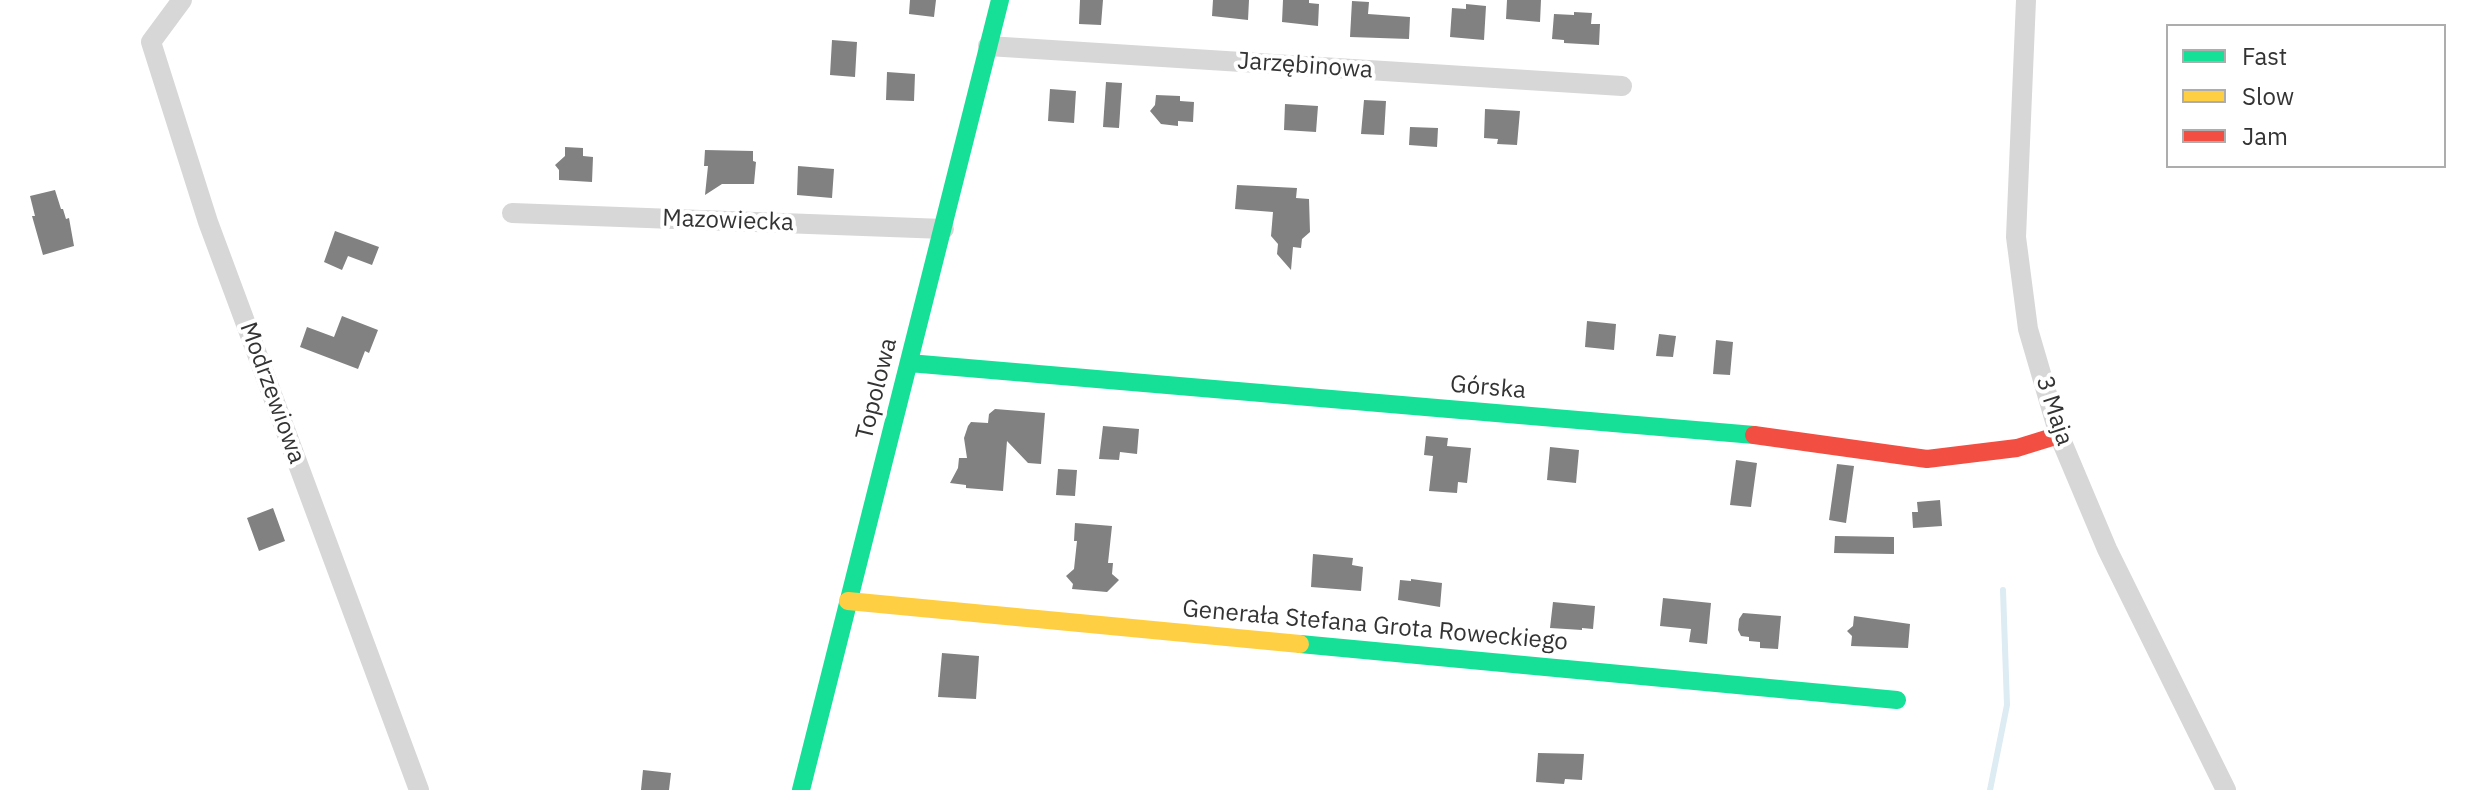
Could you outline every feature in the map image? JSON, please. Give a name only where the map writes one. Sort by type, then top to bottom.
[{"type":"street","name":"Modrzewiowa","points":[[182,0],[151,42],[208,222],[419,790]]},
{"type":"street","name":"Topolowa","points":[[801,790],[1000,0]]},
{"type":"street","name":"3 Maja","points":[[2026,0],[2016,237],[2028,329],[2059,435],[2107,549],[2226,790]]},
{"type":"street","name":"Jarzębinowa","points":[[988,46],[1622,86]]},
{"type":"street","name":"Mazowiecka","points":[[512,213],[944,229]]},
{"type":"street","name":"Górska","points":[[909,363],[1744,434],[1927,459],[2017,448],[2059,435]]},
{"type":"street","name":"Generała Stefana Grota Roweckiego","points":[[848,601],[1897,700]]},
{"type":"building","points":[[910,0],[936,0],[934,17],[909,14]]},
{"type":"building","points":[[1080,0],[1103,0],[1101,25],[1079,24]]},
{"type":"building","points":[[1213,0],[1249,0],[1248,20],[1212,16]]},
{"type":"building","points":[[1283,0],[1309,0],[1309,3],[1319,4],[1318,26],[1282,22]]},
{"type":"building","points":[[1507,0],[1541,0],[1540,22],[1506,19]]},
{"type":"building","points":[[1352,1],[1369,2],[1368,14],[1410,17],[1409,39],[1350,37]]},
{"type":"building","points":[[1466,4],[1486,6],[1484,40],[1450,37],[1452,8],[1466,9]]},
{"type":"building","points":[[1574,12],[1592,13],[1591,24],[1600,24],[1599,45],[1564,43],[1564,40],[1552,39],[1554,14],[1574,15]]},
{"type":"building","points":[[832,40],[857,42],[855,77],[830,75]]},
{"type":"building","points":[[887,72],[915,74],[914,101],[886,100]]},
{"type":"building","points":[[1106,82],[1122,83],[1119,128],[1103,127]]},
{"type":"building","points":[[1050,89],[1076,91],[1074,123],[1048,121]]},
{"type":"building","points":[[1156,95],[1180,96],[1180,101],[1194,102],[1193,122],[1178,121],[1178,126],[1161,124],[1150,111],[1155,105]]},
{"type":"building","points":[[1364,100],[1386,101],[1384,135],[1361,134]]},
{"type":"building","points":[[1285,104],[1318,106],[1316,132],[1284,130]]},
{"type":"building","points":[[1485,109],[1520,111],[1517,145],[1497,144],[1498,139],[1484,138]]},
{"type":"building","points":[[1410,127],[1438,128],[1437,147],[1409,145]]},
{"type":"building","points":[[565,147],[583,148],[583,156],[593,157],[592,182],[559,180],[559,170],[555,165],[565,156]]},
{"type":"building","points":[[705,150],[753,151],[753,161],[756,162],[754,184],[722,184],[705,195],[708,166],[704,166]]},
{"type":"building","points":[[798,166],[834,169],[832,198],[797,195]]},
{"type":"building","points":[[1237,185],[1297,188],[1296,198],[1309,199],[1310,232],[1302,239],[1301,248],[1293,247],[1291,270],[1277,254],[1278,244],[1271,236],[1273,212],[1235,209]]},
{"type":"building","points":[[55,190],[66,219],[69,218],[74,246],[43,255],[30,196]]},
{"type":"building","points":[[335,231],[379,247],[372,265],[348,256],[342,270],[324,262]]},
{"type":"building","points":[[342,316],[378,330],[369,353],[365,351],[358,369],[300,347],[307,327],[334,337]]},
{"type":"building","points":[[1587,321],[1616,324],[1614,350],[1585,347]]},
{"type":"building","points":[[1659,334],[1676,336],[1673,357],[1656,356]]},
{"type":"building","points":[[1716,340],[1733,342],[1730,375],[1713,374]]},
{"type":"building","points":[[995,409],[1045,413],[1041,464],[1028,463],[1007,441],[1003,491],[966,488],[966,485],[950,483],[958,468],[959,458],[967,458],[964,438],[968,426],[971,422],[988,423],[989,414]]},
{"type":"building","points":[[1103,426],[1139,429],[1137,454],[1120,452],[1119,460],[1099,459]]},
{"type":"building","points":[[1426,436],[1448,438],[1447,446],[1471,448],[1467,483],[1458,482],[1457,493],[1429,491],[1433,456],[1424,455]]},
{"type":"building","points":[[1550,447],[1579,450],[1576,483],[1547,480]]},
{"type":"building","points":[[1736,460],[1757,463],[1751,507],[1730,505]]},
{"type":"building","points":[[1837,464],[1854,466],[1846,523],[1829,520]]},
{"type":"building","points":[[1058,469],[1077,470],[1075,496],[1056,495]]},
{"type":"building","points":[[1940,500],[1942,526],[1913,528],[1912,512],[1918,512],[1917,502]]},
{"type":"building","points":[[273,508],[285,541],[259,551],[247,518]]},
{"type":"building","points":[[1075,523],[1112,526],[1108,563],[1113,563],[1112,574],[1119,580],[1107,592],[1072,589],[1073,584],[1066,576],[1074,569]]},
{"type":"building","points":[[1835,536],[1894,537],[1894,554],[1834,553]]},
{"type":"building","points":[[1313,554],[1353,558],[1352,565],[1363,567],[1361,591],[1311,587]]},
{"type":"building","points":[[1400,580],[1442,583],[1440,607],[1398,600]]},
{"type":"building","points":[[1663,598],[1711,603],[1707,644],[1689,642],[1691,629],[1660,626]]},
{"type":"building","points":[[1553,602],[1595,606],[1593,629],[1550,628]]},
{"type":"building","points":[[1743,613],[1781,616],[1778,649],[1760,648],[1760,642],[1741,636],[1738,630]]},
{"type":"building","points":[[1854,616],[1910,624],[1908,648],[1851,646],[1852,636],[1847,631],[1853,626]]},
{"type":"building","points":[[942,653],[979,656],[976,699],[938,697]]},
{"type":"building","points":[[1538,753],[1584,754],[1582,780],[1565,779],[1564,784],[1536,782]]},
{"type":"building","points":[[643,770],[671,773],[669,790],[641,790]]},
{"type":"waterway","points":[[1990,790],[2007,705],[2003,590]]},
{"type":"traffic: fast","points":[[801,790],[1000,0]]},
{"type":"traffic: fast","points":[[909,363],[1754,435]]},
{"type":"traffic: fast","points":[[1300,644],[1897,700]]},
{"type":"traffic: slow","points":[[848,601],[1300,644]]},
{"type":"traffic: jam","points":[[1754,435],[1927,459],[2017,448],[2059,435]]}]
